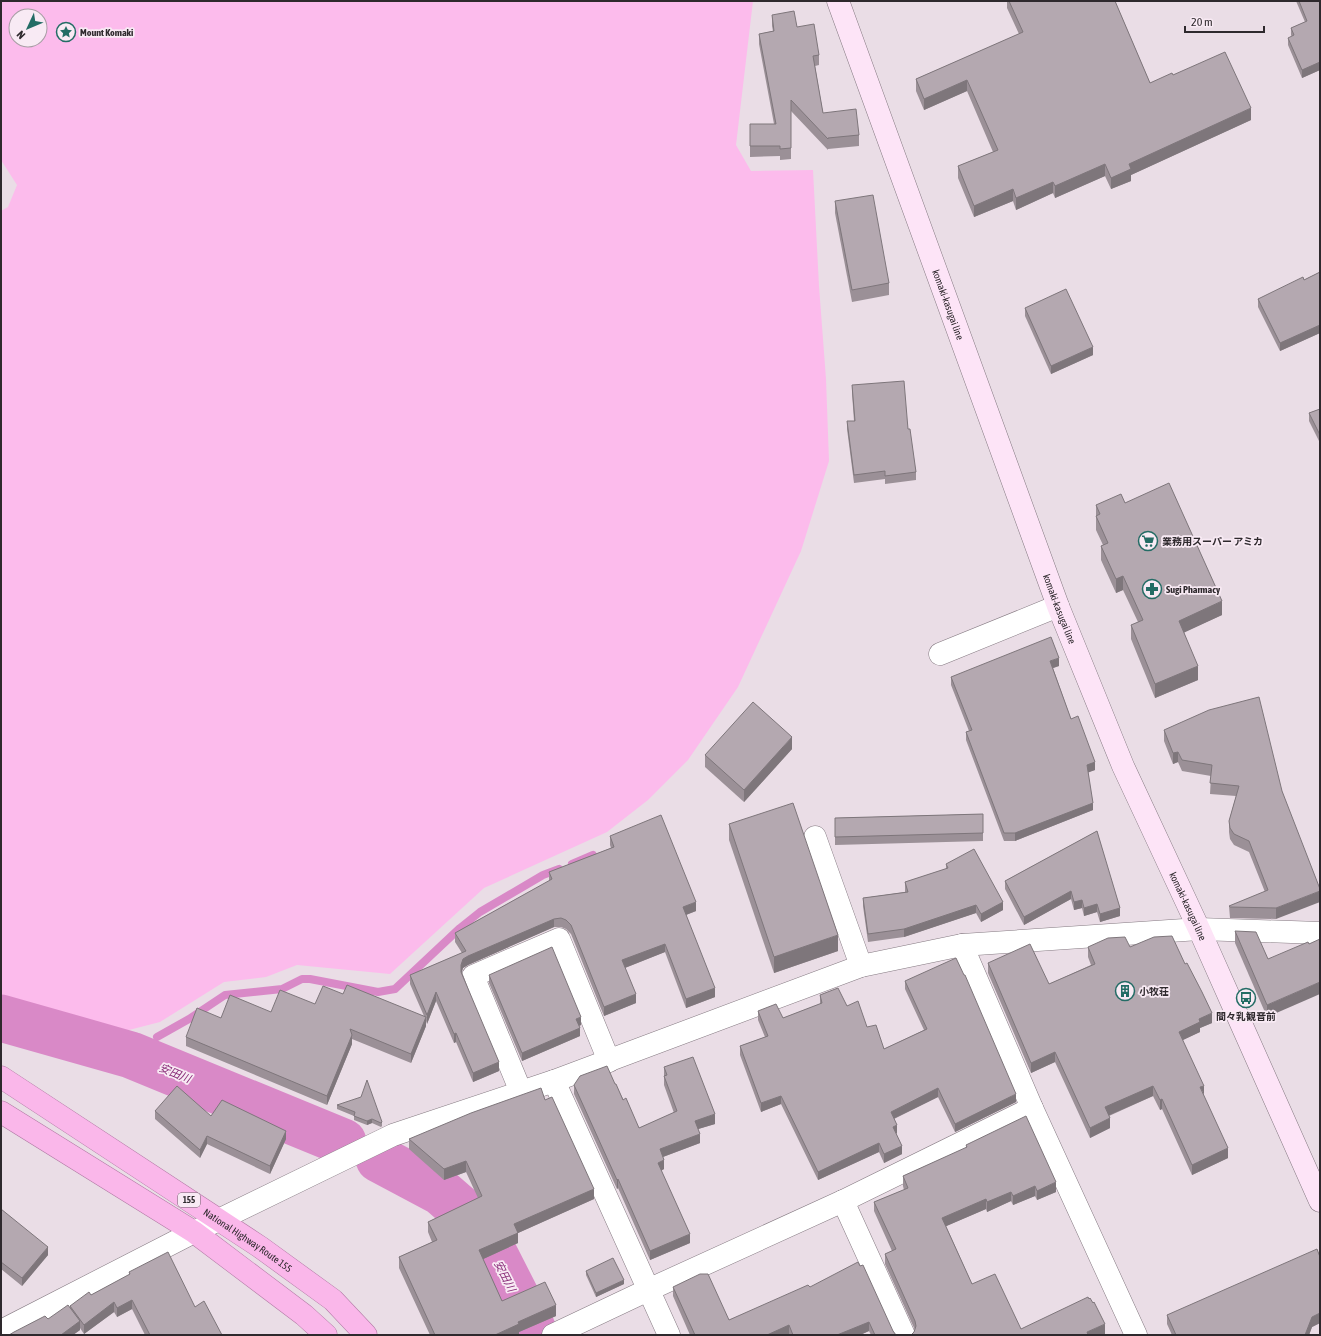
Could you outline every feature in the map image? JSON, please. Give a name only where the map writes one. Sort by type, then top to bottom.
[{"type":"highway","name":"National Highway Route 155","points":[[1,1077],[260,1247],[333,1300],[366,1335]]},
{"type":"highway","name":"155","points":[[1,1112],[194,1232],[304,1315],[326,1335]]},
{"type":"main road","name":"komaki-kasugai line","points":[[838,1],[1058,606],[1123,766],[1199,929],[1320,1201]]},
{"type":"street","points":[[940,654],[1058,606]]},
{"type":"street","points":[[815,837],[861,966]]},
{"type":"street","points":[[1,1331],[194,1232],[394,1135],[554,1082],[861,966],[962,946],[1199,929],[1320,933]]},
{"type":"street","points":[[521,1092],[473,976],[559,940],[610,1061]]},
{"type":"street","points":[[962,946],[1032,1108],[1136,1335]]},
{"type":"street","points":[[554,1082],[668,1335]]},
{"type":"street","points":[[553,1335],[843,1201],[1032,1108]]},
{"type":"street","points":[[843,1201],[904,1335]]},
{"type":"shaded area","points":[[1,1],[753,1],[736,145],[751,171],[813,170],[819,286],[826,379],[829,461],[801,551],[738,687],[688,760],[648,800],[607,832],[484,888],[390,974],[297,965],[266,977],[224,982],[160,1022],[125,1031],[1,995],[1,211],[8,207],[17,185],[1,160]]},
{"type":"building","points":[[1009,1],[1115,1],[1150,83],[1172,73],[1173,75],[1225,52],[1251,108],[1129,164],[1131,169],[1111,178],[1105,164],[1055,186],[1053,182],[1016,198],[1013,189],[974,206],[958,166],[998,150],[967,80],[924,99],[916,79],[1023,32]]},
{"type":"building","points":[[1299,1],[1320,1],[1320,62],[1302,70],[1288,38],[1294,35],[1291,28],[1307,21]]},
{"type":"building","points":[[794,11],[797,27],[814,24],[819,55],[813,56],[823,113],[856,109],[859,135],[828,139],[791,100],[791,148],[780,149],[780,146],[750,146],[750,124],[776,124],[759,34],[774,31],[772,15]]},
{"type":"building","points":[[873,195],[889,283],[852,290],[835,201]]},
{"type":"building","points":[[1320,272],[1320,325],[1280,343],[1258,299],[1303,277],[1304,280]]},
{"type":"building","points":[[1066,289],[1093,347],[1051,366],[1025,308]]},
{"type":"building","points":[[904,381],[908,429],[910,429],[916,472],[885,476],[885,471],[854,475],[847,421],[855,421],[852,385]]},
{"type":"building","points":[[1320,409],[1320,435],[1309,413]]},
{"type":"building","points":[[1169,483],[1222,601],[1179,621],[1198,666],[1155,684],[1131,625],[1143,620],[1123,576],[1116,579],[1101,546],[1108,543],[1096,516],[1100,514],[1096,505],[1121,494],[1125,503]]},
{"type":"building","points":[[1051,637],[1059,658],[1050,661],[1071,719],[1078,716],[1095,762],[1087,765],[1093,803],[1015,833],[1004,833],[966,732],[972,730],[951,677]]},
{"type":"building","points":[[1259,697],[1282,791],[1320,891],[1276,908],[1230,907],[1229,906],[1268,890],[1249,841],[1234,834],[1230,828],[1229,821],[1239,786],[1210,783],[1212,765],[1182,760],[1178,752],[1173,753],[1164,730],[1209,710]]},
{"type":"building","points":[[753,702],[792,737],[744,790],[705,755]]},
{"type":"building","points":[[793,803],[838,935],[774,957],[729,824]]},
{"type":"building","points":[[983,814],[983,833],[835,837],[835,818]]},
{"type":"building","points":[[661,815],[696,902],[683,907],[715,988],[686,999],[665,944],[622,960],[636,994],[604,1007],[571,925],[566,920],[561,918],[554,919],[463,959],[461,972],[499,1062],[473,1073],[436,992],[427,1015],[410,975],[466,951],[455,933],[552,879],[549,872],[614,847],[610,836]]},
{"type":"building","points":[[1097,831],[1120,908],[1100,914],[1097,904],[1084,908],[1082,900],[1074,902],[1071,891],[1024,917],[1005,881]]},
{"type":"building","points":[[974,849],[1003,902],[981,914],[976,905],[904,929],[868,934],[863,898],[908,892],[905,882],[948,868],[946,864]]},
{"type":"building","points":[[1235,931],[1256,932],[1268,959],[1308,942],[1309,944],[1320,939],[1320,982],[1267,1005]]},
{"type":"building","points":[[1172,936],[1185,964],[1187,963],[1212,1013],[1199,1019],[1200,1022],[1179,1032],[1204,1086],[1200,1087],[1228,1148],[1192,1165],[1162,1099],[1160,1100],[1153,1086],[1105,1107],[1110,1118],[1090,1128],[1055,1052],[1031,1063],[988,963],[1030,944],[1049,984],[1095,964],[1088,947],[1108,938],[1125,937],[1130,947],[1154,937]]},
{"type":"building","points":[[552,947],[581,1017],[576,1019],[580,1028],[522,1053],[489,975]]},
{"type":"building","points":[[956,958],[965,975],[1016,1094],[955,1124],[938,1088],[891,1112],[897,1125],[893,1127],[902,1146],[884,1154],[879,1143],[818,1172],[781,1096],[761,1103],[740,1046],[768,1036],[758,1011],[776,1004],[783,1018],[822,1003],[820,995],[838,988],[847,1006],[858,1001],[867,1027],[876,1025],[884,1049],[927,1029],[905,981]]},
{"type":"building","points":[[347,985],[426,1017],[411,1054],[350,1029],[352,1035],[327,1096],[186,1037],[197,1008],[221,1018],[230,995],[271,1012],[280,990],[315,1004],[323,986],[343,994]]},
{"type":"building","points":[[693,1057],[715,1114],[695,1121],[700,1134],[660,1149],[664,1160],[658,1163],[690,1234],[650,1251],[574,1085],[580,1076],[607,1066],[623,1100],[626,1098],[639,1128],[677,1111],[664,1076],[667,1075],[664,1067]]},
{"type":"building","points":[[367,1080],[382,1122],[381,1123],[372,1119],[367,1121],[354,1116],[355,1112],[337,1105],[361,1097]]},
{"type":"building","points":[[177,1086],[211,1116],[222,1100],[286,1131],[270,1166],[207,1136],[200,1150],[155,1111]]},
{"type":"building","points":[[541,1088],[545,1100],[552,1097],[594,1189],[514,1224],[518,1233],[479,1250],[502,1301],[545,1282],[556,1305],[518,1322],[519,1324],[495,1335],[435,1335],[399,1257],[437,1240],[428,1222],[482,1196],[466,1161],[444,1169],[409,1139],[471,1113]]},
{"type":"building","points":[[1026,1116],[1056,1182],[1037,1191],[1035,1186],[1013,1196],[1011,1192],[987,1202],[986,1199],[942,1218],[972,1284],[995,1274],[1021,1329],[1088,1297],[1093,1303],[1094,1302],[1105,1324],[1087,1332],[1088,1335],[911,1335],[916,1326],[915,1321],[885,1254],[896,1249],[874,1202],[908,1188],[903,1176],[967,1147],[966,1145]]},
{"type":"building","points":[[1,1209],[48,1247],[22,1278],[1,1262]]},
{"type":"building","points":[[1317,1249],[1320,1257],[1320,1313],[1312,1317],[1305,1335],[1176,1335],[1167,1315]]},
{"type":"building","points":[[168,1252],[195,1307],[204,1301],[222,1335],[150,1335],[132,1300],[117,1308],[114,1302],[84,1325],[70,1306],[89,1292],[91,1295],[130,1274],[129,1272]]},
{"type":"building","points":[[613,1258],[624,1280],[596,1293],[586,1271]]},
{"type":"building","points":[[858,1262],[860,1266],[863,1265],[896,1335],[875,1335],[869,1322],[837,1335],[793,1335],[789,1325],[767,1335],[695,1335],[673,1287],[700,1274],[708,1274],[729,1320],[808,1285],[810,1287]]},
{"type":"building","points":[[68,1305],[80,1321],[61,1335],[9,1335],[45,1316],[48,1319]]},
{"type":"waterway","points":[[572,864],[593,855]]},
{"type":"waterway","points":[[157,1037],[189,1019],[225,995],[282,989],[302,979],[310,979],[378,992],[395,989],[460,928],[480,912],[543,875],[559,869]]},
{"type":"waterway","name":"安田川","points":[[1,1018],[131,1055],[343,1142]]},
{"type":"waterway","name":"安田川","points":[[379,1159],[441,1192],[464,1212],[485,1236],[532,1328]]},
{"type":"place","name":"Mount Komaki","points":[[66,32]]},
{"type":"place","name":"業務用スーパー アミカ","points":[[1148,541]]},
{"type":"place","name":"Sugi Pharmacy","points":[[1152,589]]},
{"type":"place","name":"小牧荘","points":[[1125,991]]},
{"type":"place","name":"間々乳観音前","points":[[1246,998]]}]
